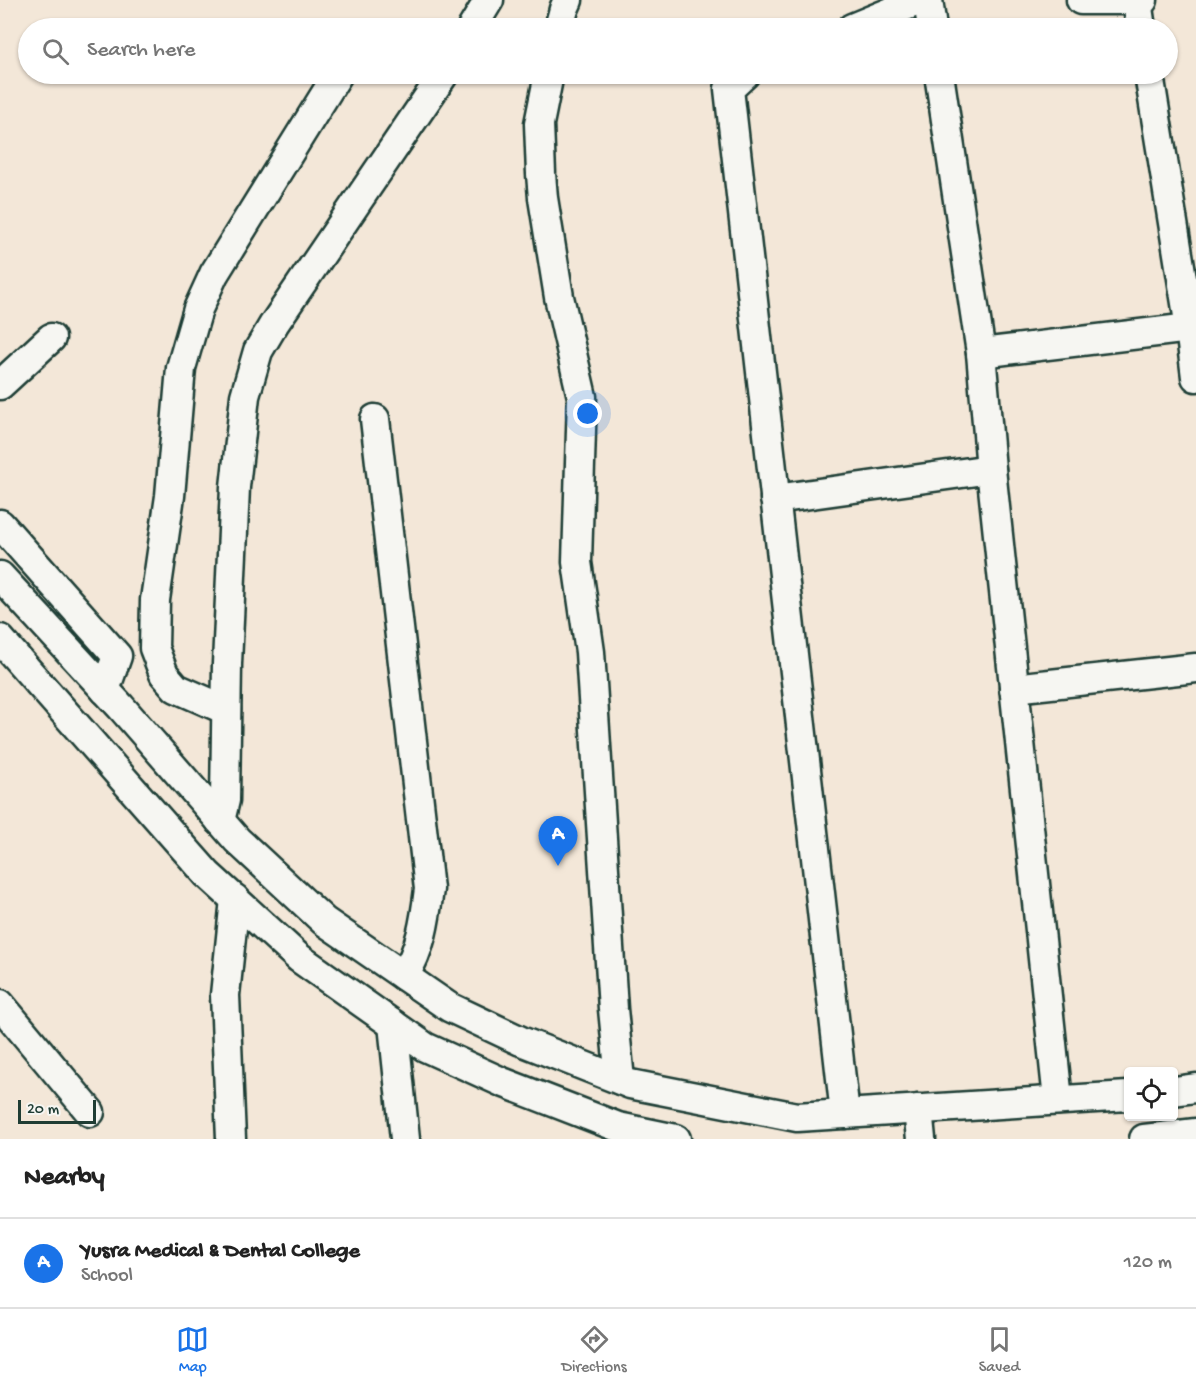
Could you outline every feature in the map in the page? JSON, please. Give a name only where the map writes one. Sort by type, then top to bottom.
[{"type":"street","points":[[478,18],[489,0]]},
{"type":"street","points":[[562,18],[568,0]]},
{"type":"street","points":[[876,18],[920,0]]},
{"type":"street","points":[[928,0],[931,18]]},
{"type":"street","points":[[1081,0],[1140,10]]},
{"type":"street","points":[[226,710],[176,688],[164,674],[154,648],[155,600],[170,496],[181,368],[198,309],[214,274],[332,84]]},
{"type":"street","points":[[220,821],[225,800],[226,710],[236,487],[245,396],[258,351],[437,84]]},
{"type":"street","points":[[547,84],[539,124],[541,174],[559,297],[582,397],[577,562],[591,652],[612,1010],[620,1080]]},
{"type":"street","points":[[734,84],[729,89],[845,1114]]},
{"type":"street","points":[[941,84],[981,353],[991,469],[1058,1100]]},
{"type":"street","points":[[1151,84],[1196,377]]},
{"type":"street","points":[[981,353],[1190,328]]},
{"type":"street","points":[[0,385],[51,338]]},
{"type":"street","points":[[375,420],[429,889],[424,929],[415,959],[404,976]]},
{"type":"street","points":[[776,499],[991,469]]},
{"type":"street","points":[[0,524],[117,656],[105,690]]},
{"type":"street","points":[[0,576],[105,690],[237,840],[324,921],[449,1007],[521,1041],[630,1084],[797,1117],[1124,1096]]},
{"type":"street","points":[[0,639],[207,874],[299,958],[425,1047],[502,1082],[635,1135],[676,1139]]},
{"type":"street","points":[[1014,688],[1196,668]]},
{"type":"street","points":[[107,759],[111,745],[133,722]]},
{"type":"street","points":[[255,918],[262,916],[285,884]]},
{"type":"street","points":[[231,1139],[225,995],[235,899]]},
{"type":"street","points":[[1,1008],[90,1112]]},
{"type":"street","points":[[393,1024],[405,1139]]},
{"type":"street","points":[[1178,1090],[1196,1088]]},
{"type":"street","points":[[918,1109],[921,1139]]},
{"type":"street","points":[[1144,1139],[1196,1133]]},
{"type":"place","name":"Yusra Medical & Dental College","points":[[558,866]]}]
